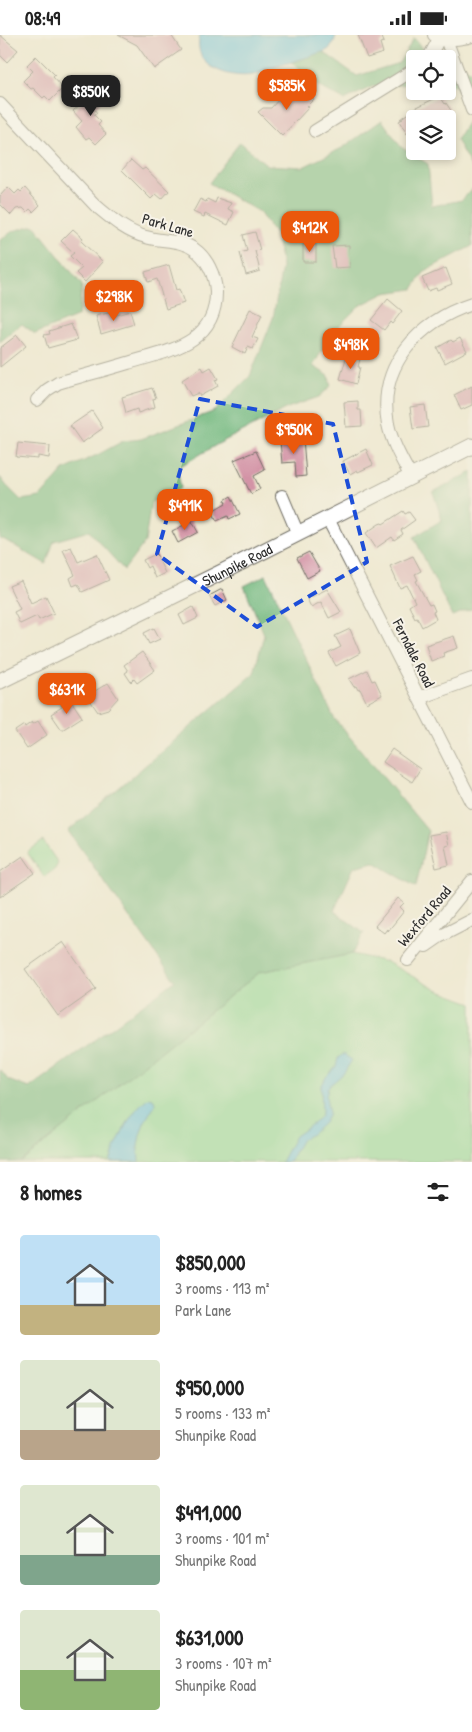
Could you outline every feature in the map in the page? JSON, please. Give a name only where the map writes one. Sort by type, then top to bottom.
[{"type":"main road","name":"Shunpike Road","points":[[0,681],[472,446]]},
{"type":"street","points":[[440,37],[456,40],[472,36]]},
{"type":"street","points":[[433,50],[440,37]]},
{"type":"street","points":[[440,37],[472,110]]},
{"type":"street","points":[[315,131],[406,75]]},
{"type":"street","name":"Park Lane","points":[[0,104],[95,205],[111,218],[134,233],[180,243],[198,252],[210,269],[216,288],[216,302],[212,315],[206,327],[191,341],[172,351],[58,383],[46,390],[37,400]]},
{"type":"street","points":[[411,477],[396,448],[388,426],[387,412],[390,379],[402,354],[420,333],[442,317],[472,304]]},
{"type":"street","points":[[282,496],[298,534]]},
{"type":"street","name":"Ferndale Road","points":[[328,519],[472,802]]},
{"type":"street","points":[[419,698],[472,679]]},
{"type":"street","name":"Wexford Road","points":[[472,881],[408,960],[439,937],[472,920]]},
{"type":"highlighted area","points":[[200,399],[333,424],[367,562],[257,627],[157,554]]},
{"type":"green space","points":[[414,38],[423,50],[407,50]]},
{"type":"green space","points":[[322,51],[357,76],[399,63],[406,51],[406,84],[374,86],[344,100],[313,83],[292,63]]},
{"type":"green space","points":[[456,62],[462,63],[472,73],[472,168],[456,140],[470,118],[456,86]]},
{"type":"green space","points":[[382,120],[401,147],[406,150],[406,160],[422,160],[428,164],[432,206],[462,200],[472,189],[472,246],[425,271],[413,289],[385,293],[359,306],[333,332],[313,366],[329,376],[331,386],[319,397],[290,407],[218,444],[177,468],[181,488],[151,502],[145,542],[124,570],[89,531],[54,541],[46,564],[3,539],[0,540],[0,477],[21,500],[40,497],[64,470],[123,441],[141,439],[215,411],[250,376],[273,318],[282,267],[277,237],[259,212],[209,183],[240,142],[267,165],[303,167],[342,148]]},
{"type":"green space","points":[[34,225],[82,285],[78,316],[35,334],[22,324],[0,342],[0,240],[13,231]]},
{"type":"green space","points":[[472,472],[472,609],[452,616],[414,537],[442,520],[433,492]]},
{"type":"green space","points":[[266,575],[334,718],[428,831],[416,887],[374,862],[354,867],[334,911],[364,933],[352,954],[260,972],[21,1162],[0,1162],[0,1069],[8,1080],[29,1088],[175,981],[68,831],[254,673],[264,634],[244,586]]},
{"type":"green space","points":[[43,841],[58,863],[55,869],[44,877],[27,852]]},
{"type":"green space","points":[[352,954],[387,962],[437,990],[472,1003],[472,1162],[21,1162],[260,972]]},
{"type":"water","points":[[200,35],[336,35],[333,44],[327,50],[253,75],[243,76],[223,72],[206,62],[201,55],[199,46]]},
{"type":"water","points":[[343,1054],[352,1060],[344,1073],[328,1087],[326,1097],[329,1113],[325,1122],[312,1134],[302,1139],[289,1162],[281,1162],[295,1136],[321,1116],[321,1087],[326,1077],[336,1067],[338,1058]]},
{"type":"water","points":[[149,1097],[154,1099],[155,1104],[144,1123],[140,1135],[138,1146],[139,1162],[110,1162],[130,1118]]},
{"type":"building","points":[[0,35],[18,50],[7,62],[0,55]]},
{"type":"building","points":[[118,35],[171,35],[181,50],[154,69],[137,45]]},
{"type":"building","points":[[358,35],[381,35],[384,42],[380,43],[383,53],[367,58]]},
{"type":"building","points":[[36,56],[55,75],[53,77],[63,88],[50,101],[45,96],[43,98],[23,81],[33,71],[27,65]]},
{"type":"building","points":[[100,87],[108,96],[94,109],[97,113],[94,115],[101,122],[98,125],[106,134],[96,144],[89,137],[86,139],[76,127],[82,121],[73,111]]},
{"type":"building","points":[[301,88],[304,90],[306,88],[314,99],[282,136],[258,112],[263,108],[271,108],[280,98],[288,98]]},
{"type":"building","points":[[432,100],[442,100],[451,110],[413,110]]},
{"type":"building","points":[[406,115],[406,132],[399,121],[403,119],[400,119]]},
{"type":"building","points":[[131,160],[142,170],[145,168],[169,191],[162,199],[156,194],[151,199],[122,170]]},
{"type":"building","points":[[8,187],[15,194],[25,188],[40,205],[33,212],[30,209],[27,212],[23,208],[16,209],[11,215],[0,204],[0,196]]},
{"type":"building","points":[[217,198],[231,203],[228,209],[234,212],[228,225],[205,214],[204,217],[193,212],[200,199],[206,202],[207,199],[215,203]]},
{"type":"building","points":[[73,229],[83,238],[81,241],[103,262],[85,282],[76,273],[82,268],[70,256],[74,253],[61,241]]},
{"type":"building","points":[[255,232],[260,250],[255,251],[260,271],[246,275],[240,253],[247,251],[243,235]]},
{"type":"building","points":[[303,244],[316,244],[316,262],[303,262]]},
{"type":"building","points":[[349,245],[350,267],[335,268],[332,246]]},
{"type":"building","points":[[169,265],[176,290],[179,289],[184,303],[166,309],[157,279],[148,282],[145,272]]},
{"type":"building","points":[[446,268],[452,284],[437,290],[436,288],[428,291],[422,278]]},
{"type":"building","points":[[388,299],[402,311],[392,324],[390,322],[384,330],[371,320]]},
{"type":"building","points":[[250,309],[262,315],[252,337],[258,339],[253,349],[248,347],[245,354],[232,347]]},
{"type":"building","points":[[130,311],[134,324],[101,334],[96,316],[112,312],[113,316]]},
{"type":"building","points":[[71,324],[77,340],[48,348],[44,335],[50,334],[49,331]]},
{"type":"building","points":[[17,335],[26,346],[0,367],[0,348]]},
{"type":"building","points":[[460,338],[467,351],[445,363],[437,348],[451,340],[453,342]]},
{"type":"building","points":[[347,355],[360,359],[356,384],[340,379]]},
{"type":"building","points":[[202,367],[204,371],[211,367],[218,379],[215,380],[218,386],[200,396],[198,393],[191,396],[182,380]]},
{"type":"building","points":[[472,386],[472,405],[461,410],[454,395]]},
{"type":"building","points":[[152,388],[156,398],[153,399],[155,407],[138,413],[137,409],[126,413],[122,397]]},
{"type":"building","points":[[358,401],[358,410],[361,410],[362,426],[346,427],[344,402]]},
{"type":"building","points":[[425,405],[428,427],[413,429],[410,407]]},
{"type":"building","points":[[92,411],[103,428],[82,443],[70,426]]},
{"type":"building","points":[[303,438],[306,476],[296,477],[295,462],[282,463],[280,441]]},
{"type":"building","points":[[18,443],[50,446],[49,458],[38,456],[38,459],[16,457]]},
{"type":"building","points":[[366,449],[373,465],[350,474],[343,461]]},
{"type":"building","points":[[256,451],[265,470],[254,476],[260,489],[251,494],[234,460]]},
{"type":"building","points":[[231,496],[240,514],[229,519],[228,516],[217,521],[212,511],[226,503],[225,500]]},
{"type":"building","points":[[403,511],[405,514],[409,512],[415,520],[401,530],[403,534],[394,540],[392,537],[376,548],[366,533]]},
{"type":"building","points":[[190,518],[198,532],[178,543],[172,531],[184,525],[182,522]]},
{"type":"building","points":[[71,547],[78,562],[97,554],[109,580],[82,592],[78,584],[73,586],[70,578],[75,575],[63,550]]},
{"type":"building","points":[[309,552],[320,571],[307,578],[297,558]]},
{"type":"building","points":[[156,554],[165,573],[155,578],[150,566],[147,568],[143,560]]},
{"type":"building","points":[[413,556],[421,571],[415,574],[418,580],[416,581],[429,605],[432,604],[435,611],[433,612],[436,619],[422,627],[409,606],[415,602],[407,585],[400,588],[390,566]]},
{"type":"building","points":[[21,581],[31,603],[46,596],[54,613],[39,620],[37,616],[20,624],[14,612],[20,609],[9,586]]},
{"type":"building","points":[[222,589],[227,600],[215,606],[209,596]]},
{"type":"building","points":[[327,589],[341,612],[329,618],[321,602],[311,607],[307,599]]},
{"type":"building","points":[[193,607],[198,618],[184,625],[179,615]]},
{"type":"building","points":[[154,628],[160,639],[149,644],[144,633]]},
{"type":"building","points":[[350,629],[360,653],[336,666],[329,653],[341,647],[335,636]]},
{"type":"building","points":[[454,636],[458,648],[443,653],[444,656],[431,661],[426,645]]},
{"type":"building","points":[[142,652],[155,670],[137,683],[134,679],[131,682],[125,673],[128,671],[124,665]]},
{"type":"building","points":[[367,670],[372,681],[375,680],[382,695],[367,703],[360,689],[358,690],[356,686],[354,687],[349,679]]},
{"type":"building","points":[[108,683],[118,698],[108,709],[98,712],[87,696]]},
{"type":"building","points":[[70,699],[82,717],[62,730],[51,714]]},
{"type":"building","points":[[38,721],[47,735],[27,749],[15,731],[24,725],[25,727],[32,722],[33,724]]},
{"type":"building","points":[[392,749],[420,769],[412,782],[383,762]]},
{"type":"building","points":[[446,832],[449,845],[445,846],[449,865],[436,868],[429,835]]},
{"type":"building","points":[[23,856],[35,873],[0,897],[0,872]]},
{"type":"building","points":[[398,898],[404,903],[400,907],[404,911],[388,931],[387,929],[384,933],[375,926]]},
{"type":"building","points":[[63,942],[96,989],[58,1016],[25,969]]}]
